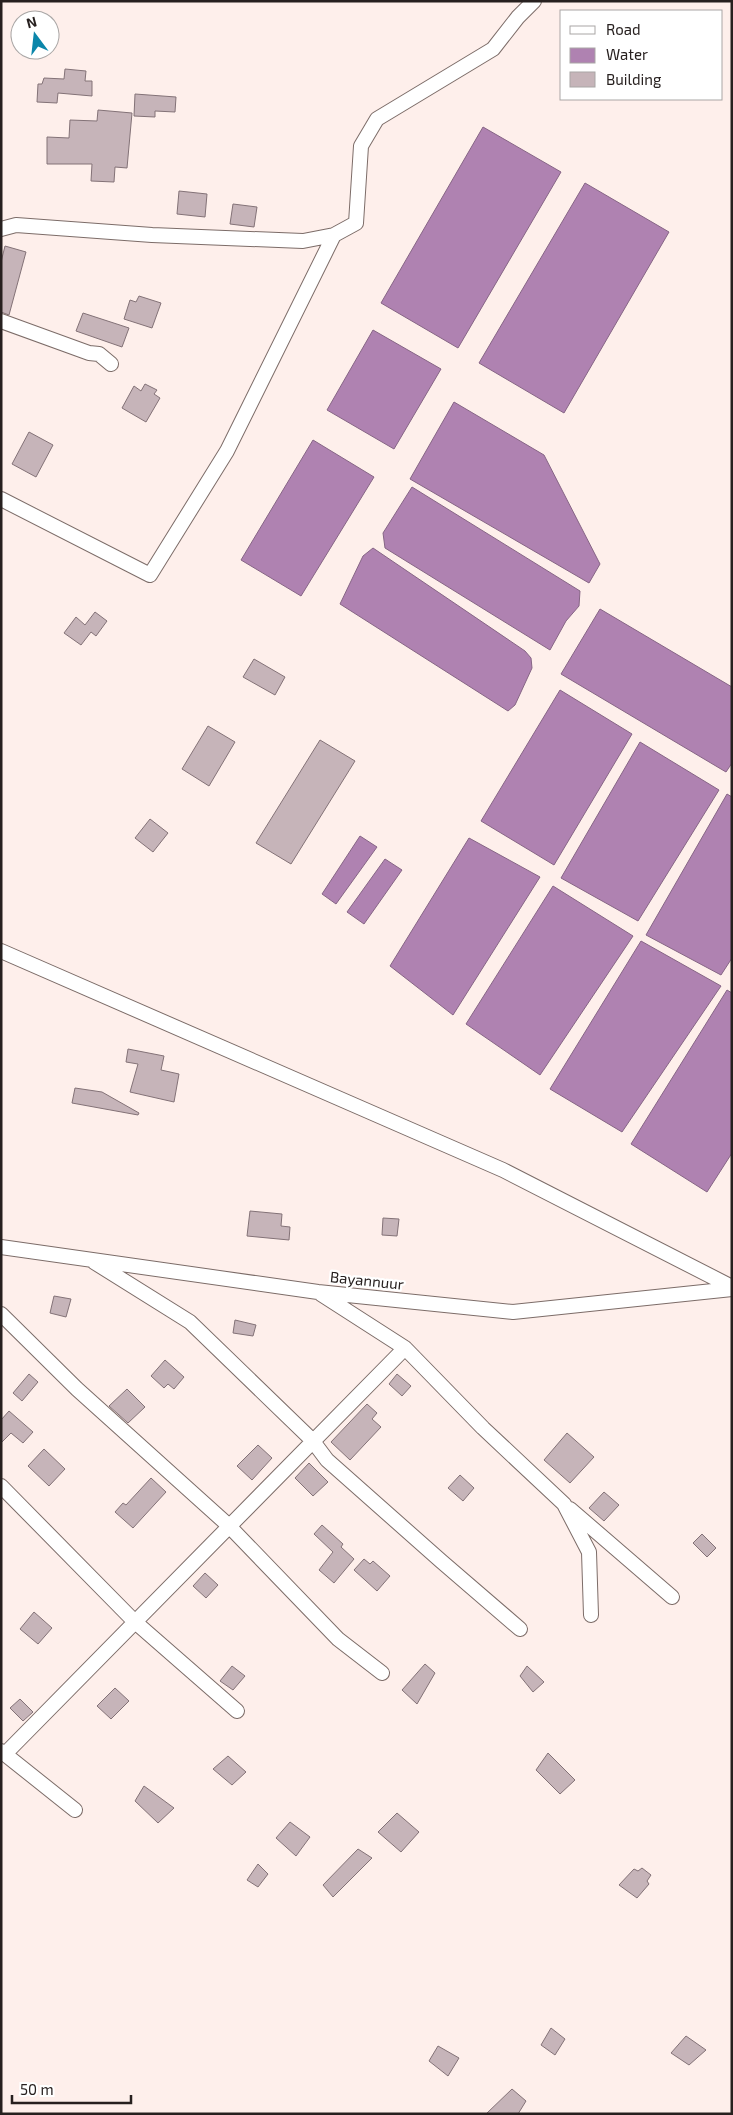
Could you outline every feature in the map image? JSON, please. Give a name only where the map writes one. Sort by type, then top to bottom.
[{"type":"street","points":[[1,229],[16,225],[152,235],[303,241],[334,235],[356,223],[361,146],[377,119],[492,49],[518,17],[534,1]]},
{"type":"street","points":[[1,499],[150,575],[227,451],[334,235]]},
{"type":"street","points":[[1,321],[89,353],[99,354],[111,364]]},
{"type":"street","points":[[1,951],[503,1170],[732,1288]]},
{"type":"street","name":"Bayannuur","points":[[1,1247],[318,1292],[513,1312],[732,1288]]},
{"type":"street","points":[[89,1259],[190,1322],[312,1440],[326,1460],[520,1629]]},
{"type":"street","points":[[318,1292],[405,1348],[483,1428],[564,1504],[672,1597]]},
{"type":"street","points":[[1,1314],[77,1388],[228,1526],[338,1639],[382,1673]]},
{"type":"street","points":[[75,1810],[3,1752],[405,1348]]},
{"type":"street","points":[[1,1486],[134,1621],[237,1711]]},
{"type":"street","points":[[564,1504],[589,1552],[591,1615]]},
{"type":"water","points":[[483,127],[561,172],[458,348],[381,303]]},
{"type":"water","points":[[585,183],[669,232],[564,413],[479,363]]},
{"type":"water","points":[[373,330],[441,369],[394,449],[327,410]]},
{"type":"water","points":[[454,402],[544,455],[600,564],[589,583],[410,479]]},
{"type":"water","points":[[313,440],[374,477],[301,596],[241,560]]},
{"type":"water","points":[[412,487],[580,591],[579,606],[566,621],[550,650],[385,548],[383,533]]},
{"type":"water","points":[[373,548],[525,651],[531,658],[532,668],[515,705],[508,711],[340,604],[363,556]]},
{"type":"water","points":[[600,609],[732,687],[732,763],[726,772],[561,674]]},
{"type":"water","points":[[560,690],[632,734],[554,865],[481,821]]},
{"type":"water","points":[[640,742],[719,790],[638,921],[561,878]]},
{"type":"water","points":[[727,794],[732,797],[732,958],[721,975],[646,935]]},
{"type":"water","points":[[360,836],[377,847],[336,904],[322,894]]},
{"type":"water","points":[[469,838],[540,877],[453,1015],[390,966]]},
{"type":"water","points":[[385,859],[402,870],[364,924],[347,912]]},
{"type":"water","points":[[553,886],[633,936],[540,1075],[466,1024]]},
{"type":"water","points":[[641,941],[721,986],[622,1132],[550,1089]]},
{"type":"water","points":[[727,990],[732,993],[732,1153],[707,1192],[631,1144]]},
{"type":"building","points":[[65,69],[86,71],[85,81],[92,81],[92,96],[58,93],[57,103],[37,102],[38,84],[42,84],[44,78],[64,79]]},
{"type":"building","points":[[135,94],[176,97],[175,112],[155,111],[155,117],[134,116]]},
{"type":"building","points":[[98,110],[132,113],[127,168],[115,167],[114,182],[91,181],[92,164],[47,164],[47,137],[69,138],[70,120],[97,121]]},
{"type":"building","points":[[179,191],[207,194],[205,217],[177,214]]},
{"type":"building","points":[[233,204],[257,207],[254,227],[230,224]]},
{"type":"building","points":[[5,246],[26,252],[9,315],[1,312],[1,262]]},
{"type":"building","points":[[139,296],[161,303],[152,328],[124,319],[130,300],[136,302]]},
{"type":"building","points":[[83,313],[129,328],[122,347],[76,331]]},
{"type":"building","points":[[145,384],[157,390],[154,394],[160,398],[146,422],[122,408],[134,386],[141,391]]},
{"type":"building","points":[[29,432],[53,445],[36,477],[12,464]]},
{"type":"building","points":[[95,612],[107,621],[96,636],[91,632],[81,645],[64,633],[76,617],[85,625]]},
{"type":"building","points":[[254,659],[285,677],[275,695],[243,677]]},
{"type":"building","points":[[208,726],[235,742],[209,786],[182,769]]},
{"type":"building","points":[[320,740],[355,761],[291,864],[256,843]]},
{"type":"building","points":[[150,819],[168,833],[153,852],[135,838]]},
{"type":"building","points":[[128,1049],[164,1056],[161,1070],[179,1074],[174,1102],[130,1092],[138,1064],[126,1062]]},
{"type":"building","points":[[75,1088],[102,1092],[139,1113],[138,1115],[72,1103]]},
{"type":"building","points":[[250,1211],[282,1214],[281,1226],[290,1227],[289,1240],[247,1236]]},
{"type":"building","points":[[383,1218],[399,1219],[397,1236],[382,1235]]},
{"type":"building","points":[[54,1296],[71,1299],[66,1317],[50,1313]]},
{"type":"building","points":[[235,1320],[256,1325],[253,1336],[233,1333]]},
{"type":"building","points":[[165,1360],[184,1377],[174,1389],[168,1384],[164,1388],[151,1376]]},
{"type":"building","points":[[29,1374],[38,1382],[22,1401],[13,1393]]},
{"type":"building","points":[[397,1374],[411,1386],[402,1396],[389,1384]]},
{"type":"building","points":[[127,1389],[145,1407],[128,1423],[109,1406]]},
{"type":"building","points":[[367,1404],[377,1413],[372,1419],[381,1427],[350,1460],[331,1442]]},
{"type":"building","points":[[9,1411],[33,1432],[23,1443],[11,1433],[1,1443],[1,1420]]},
{"type":"building","points":[[567,1433],[594,1457],[570,1483],[544,1460]]},
{"type":"building","points":[[258,1445],[272,1458],[252,1480],[237,1466]]},
{"type":"building","points":[[44,1449],[65,1469],[49,1486],[28,1466]]},
{"type":"building","points":[[309,1463],[328,1482],[313,1496],[295,1478]]},
{"type":"building","points":[[460,1475],[474,1488],[463,1501],[448,1488]]},
{"type":"building","points":[[151,1478],[166,1492],[133,1528],[115,1512],[123,1503],[126,1505]]},
{"type":"building","points":[[604,1492],[619,1505],[604,1521],[589,1508]]},
{"type":"building","points":[[322,1525],[343,1544],[341,1547],[354,1559],[334,1583],[319,1570],[333,1552],[314,1534]]},
{"type":"building","points":[[702,1534],[716,1548],[707,1557],[693,1543]]},
{"type":"building","points":[[364,1559],[370,1564],[373,1561],[390,1576],[377,1591],[354,1570]]},
{"type":"building","points":[[205,1573],[218,1585],[206,1598],[193,1586]]},
{"type":"building","points":[[34,1612],[52,1628],[38,1644],[20,1629]]},
{"type":"building","points":[[425,1664],[435,1673],[417,1704],[402,1690]]},
{"type":"building","points":[[232,1666],[245,1676],[233,1690],[220,1681]]},
{"type":"building","points":[[527,1666],[544,1682],[533,1692],[520,1676]]},
{"type":"building","points":[[115,1688],[129,1701],[111,1719],[97,1706]]},
{"type":"building","points":[[20,1699],[33,1712],[23,1721],[10,1708]]},
{"type":"building","points":[[548,1753],[575,1780],[560,1794],[536,1770]]},
{"type":"building","points":[[228,1756],[246,1772],[232,1785],[213,1769]]},
{"type":"building","points":[[144,1786],[174,1808],[158,1823],[135,1801]]},
{"type":"building","points":[[397,1813],[419,1832],[401,1852],[378,1832]]},
{"type":"building","points":[[290,1822],[310,1837],[296,1856],[276,1838]]},
{"type":"building","points":[[358,1849],[372,1858],[333,1897],[323,1885]]},
{"type":"building","points":[[258,1864],[268,1874],[258,1887],[247,1880]]},
{"type":"building","points":[[642,1868],[651,1875],[647,1881],[649,1884],[637,1898],[619,1885],[634,1869],[638,1871]]},
{"type":"building","points":[[551,2028],[565,2039],[555,2055],[541,2045]]},
{"type":"building","points":[[686,2036],[706,2050],[689,2065],[671,2053]]},
{"type":"building","points":[[438,2046],[459,2058],[448,2076],[429,2061]]},
{"type":"building","points":[[512,2089],[526,2101],[518,2114],[486,2114]]}]
